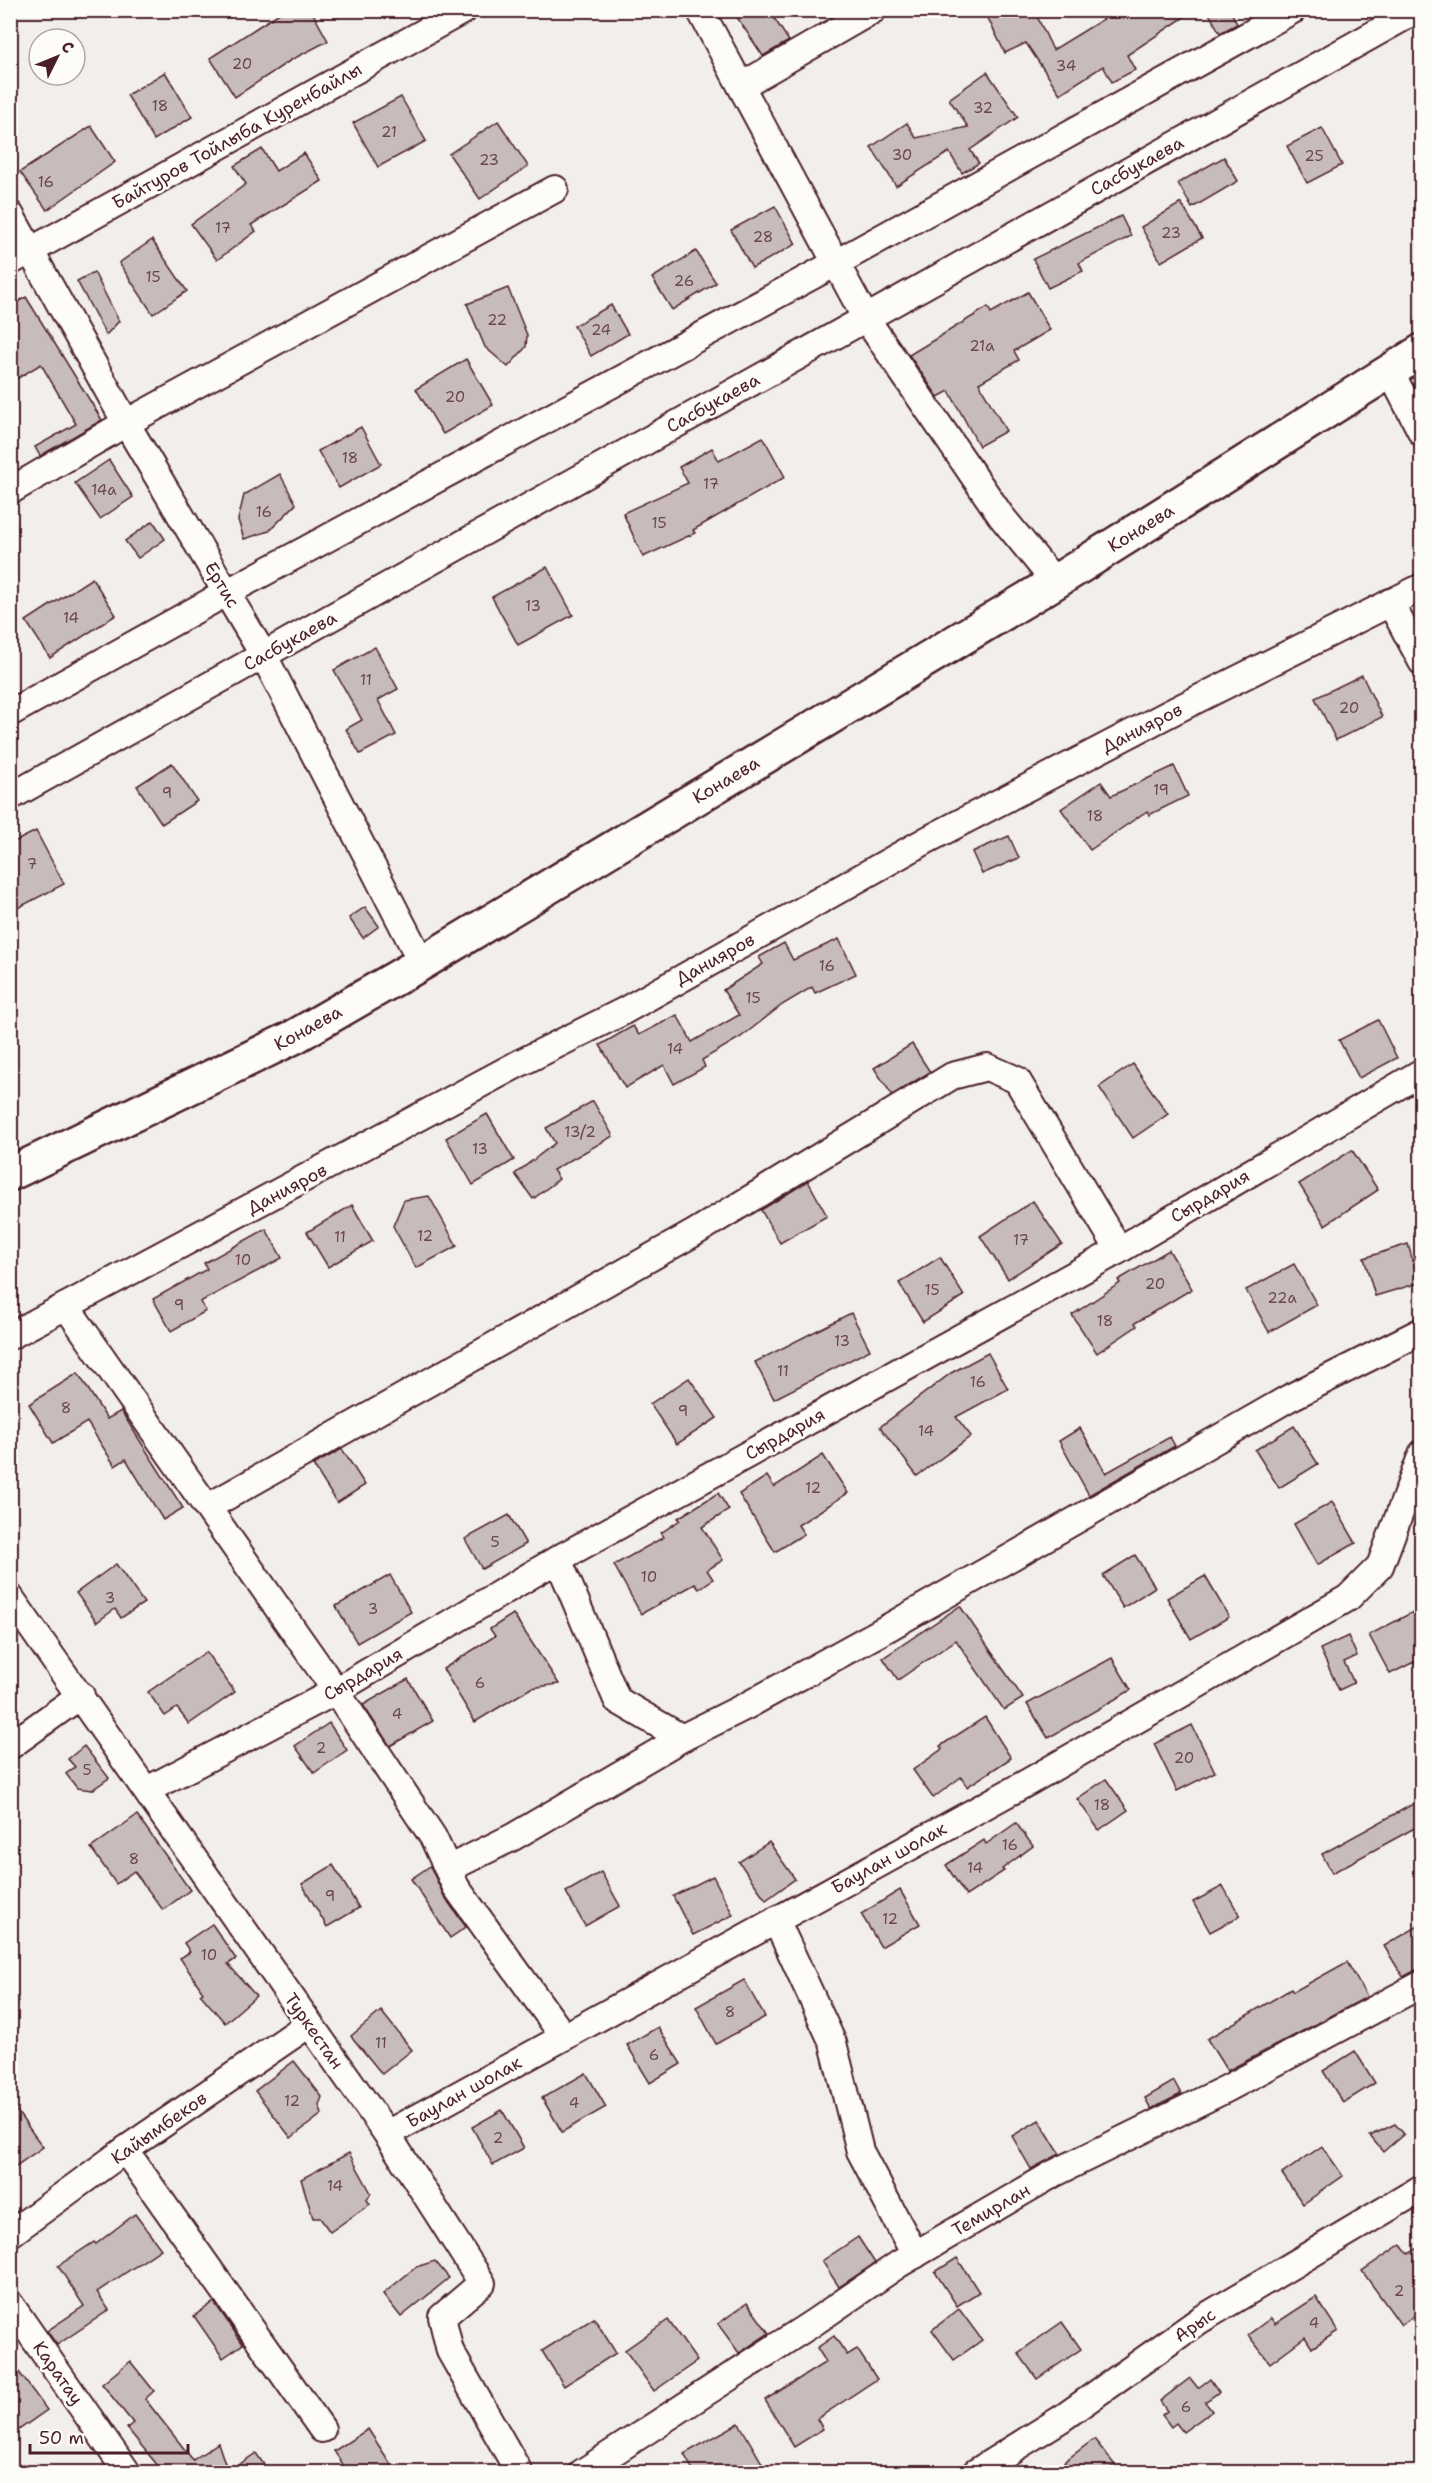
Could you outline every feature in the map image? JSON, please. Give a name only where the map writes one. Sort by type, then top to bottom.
[{"type":"main road","name":"Конаева","points":[[10,1174],[294,1037],[422,963],[1055,582],[1422,351]]},
{"type":"street","name":"Байтуров Тойлыба Куренбайлы","points":[[21,256],[464,10]]},
{"type":"street","points":[[700,10],[865,318],[1001,516],[1055,582]]},
{"type":"street","points":[[741,87],[873,10]]},
{"type":"street","points":[[10,713],[226,593],[836,263],[1293,10]]},
{"type":"street","name":"Сасбукаева","points":[[10,797],[1417,10]]},
{"type":"street","points":[[10,490],[126,423],[555,189]]},
{"type":"street","name":"Ертис","points":[[10,214],[21,256],[126,423],[264,656],[422,963]]},
{"type":"street","points":[[1390,371],[1422,433]]},
{"type":"street","name":"Данияров","points":[[10,1336],[312,1177],[518,1064],[622,1012],[927,840],[1422,587]]},
{"type":"street","points":[[1390,602],[1422,662]]},
{"type":"street","points":[[208,1507],[694,1233],[952,1076],[987,1067],[1017,1080],[1119,1250]]},
{"type":"street","name":"Сырдария","points":[[147,1790],[336,1691],[558,1559],[1119,1250],[1422,1072]]},
{"type":"street","points":[[66,1306],[336,1691],[433,1837],[456,1887],[564,2037]]},
{"type":"street","points":[[448,1869],[513,1837],[682,1738],[748,1705],[891,1626],[1289,1398],[1422,1331]]},
{"type":"street","name":"Баулан шолак","points":[[387,2134],[1030,1781],[1348,1598],[1380,1566],[1422,1454]]},
{"type":"street","points":[[558,1559],[617,1700],[682,1738]]},
{"type":"street","name":"Туркестан","points":[[10,1597],[387,2134],[482,2283],[442,2317],[450,2351],[519,2472]]},
{"type":"street","points":[[10,1746],[81,1695]]},
{"type":"street","points":[[776,1920],[833,2043],[860,2151],[915,2255]]},
{"type":"street","name":"Темирлан","points":[[583,2472],[915,2255],[1053,2174],[1228,2088],[1388,2000],[1422,1984]]},
{"type":"street","name":"Кайымбеков","points":[[10,2234],[125,2150],[309,2024]]},
{"type":"street","points":[[125,2150],[322,2429]]},
{"type":"street","name":"Арыс","points":[[976,2472],[1061,2419],[1200,2320],[1422,2188]]},
{"type":"street","name":"Каратау","points":[[10,2304],[127,2472]]},
{"type":"building","points":[[284,10],[311,10],[328,41],[291,60],[235,97],[210,58]]},
{"type":"building","points":[[732,10],[769,10],[789,41],[763,56]]},
{"type":"building","points":[[984,10],[1034,10],[1053,50],[1118,10],[1195,10],[1127,55],[1135,70],[1112,82],[1103,66],[1060,94],[1026,43],[1005,53]]},
{"type":"building","points":[[1207,10],[1230,10],[1237,24],[1220,33]]},
{"type":"building","points":[[165,72],[192,117],[154,140],[127,95]]},
{"type":"building","points":[[987,72],[1018,117],[970,150],[979,163],[962,173],[949,152],[896,186],[871,147],[907,123],[916,138],[968,127],[949,99]]},
{"type":"building","points":[[401,97],[426,141],[378,167],[353,123]]},
{"type":"building","points":[[498,121],[528,166],[480,199],[449,154]]},
{"type":"building","points":[[91,126],[115,162],[47,210],[20,172]]},
{"type":"building","points":[[1322,128],[1342,165],[1307,183],[1287,146]]},
{"type":"building","points":[[262,149],[276,171],[304,153],[322,181],[251,225],[256,231],[217,260],[191,224],[246,184],[234,166]]},
{"type":"building","points":[[1224,157],[1238,181],[1192,208],[1178,183]]},
{"type":"building","points":[[1181,203],[1202,238],[1161,262],[1141,227]]},
{"type":"building","points":[[775,206],[796,244],[752,268],[731,230]]},
{"type":"building","points":[[1121,216],[1131,236],[1079,263],[1083,271],[1048,288],[1033,259]]},
{"type":"building","points":[[152,240],[187,291],[153,314],[119,263]]},
{"type":"building","points":[[696,251],[716,283],[672,310],[652,278]]},
{"type":"building","points":[[94,272],[119,321],[106,335],[77,281]]},
{"type":"building","points":[[508,288],[527,335],[526,347],[508,367],[485,347],[467,304]]},
{"type":"building","points":[[1028,292],[1050,330],[1014,351],[1019,360],[979,383],[1006,431],[979,446],[949,391],[938,397],[909,355],[988,307],[991,313]]},
{"type":"building","points":[[26,297],[102,420],[40,456],[35,447],[76,424],[41,364],[10,383],[10,306]]},
{"type":"building","points":[[611,305],[628,334],[591,356],[574,326]]},
{"type":"building","points":[[466,359],[493,405],[443,434],[416,389]]},
{"type":"building","points":[[361,427],[381,464],[339,488],[318,451]]},
{"type":"building","points":[[763,437],[785,477],[693,530],[695,533],[643,557],[623,513],[688,483],[679,467],[712,448],[719,461]]},
{"type":"building","points":[[109,460],[133,497],[100,519],[75,483]]},
{"type":"building","points":[[280,474],[296,504],[269,531],[244,539],[238,520],[244,495]]},
{"type":"building","points":[[153,521],[165,539],[138,558],[125,541]]},
{"type":"building","points":[[547,567],[573,615],[518,645],[492,597]]},
{"type":"building","points":[[92,578],[116,615],[50,658],[26,621]]},
{"type":"building","points":[[375,647],[398,689],[378,700],[396,735],[360,754],[346,729],[362,720],[334,670]]},
{"type":"building","points":[[1362,675],[1382,717],[1336,740],[1315,698]]},
{"type":"building","points":[[172,763],[197,801],[162,824],[137,786]]},
{"type":"building","points":[[1174,766],[1188,796],[1149,815],[1147,811],[1090,850],[1061,809],[1101,782],[1111,796]]},
{"type":"building","points":[[36,831],[64,884],[10,912],[10,844]]},
{"type":"building","points":[[1009,836],[1019,858],[982,874],[972,852]]},
{"type":"building","points":[[365,907],[379,926],[363,938],[349,918]]},
{"type":"building","points":[[839,939],[856,974],[815,993],[812,987],[782,1005],[741,1037],[702,1060],[705,1067],[674,1084],[664,1065],[625,1088],[600,1045],[633,1026],[639,1035],[677,1015],[692,1042],[739,1015],[723,990],[763,964],[759,957],[784,943],[793,960]]},
{"type":"building","points":[[1378,1020],[1397,1058],[1359,1078],[1339,1040]]},
{"type":"building","points":[[912,1044],[930,1072],[892,1095],[874,1068]]},
{"type":"building","points":[[1133,1064],[1168,1114],[1133,1138],[1099,1087]]},
{"type":"building","points":[[593,1101],[613,1136],[553,1170],[559,1179],[533,1199],[515,1174],[555,1143],[546,1128]]},
{"type":"building","points":[[487,1114],[514,1160],[473,1185],[446,1138]]},
{"type":"building","points":[[1352,1150],[1378,1190],[1325,1225],[1299,1184]]},
{"type":"building","points":[[808,1181],[827,1216],[780,1243],[761,1210]]},
{"type":"building","points":[[429,1196],[457,1246],[416,1268],[393,1226],[404,1200]]},
{"type":"building","points":[[1033,1201],[1062,1244],[1008,1279],[980,1236]]},
{"type":"building","points":[[352,1205],[373,1241],[328,1267],[307,1232]]},
{"type":"building","points":[[266,1229],[282,1258],[200,1302],[206,1311],[171,1331],[153,1299],[207,1269],[204,1263]]},
{"type":"building","points":[[1408,1244],[1419,1283],[1375,1296],[1364,1258]]},
{"type":"building","points":[[1169,1250],[1192,1289],[1135,1323],[1137,1326],[1097,1353],[1072,1315],[1120,1283],[1118,1280]]},
{"type":"building","points":[[940,1257],[964,1296],[923,1322],[899,1283]]},
{"type":"building","points":[[1294,1264],[1317,1305],[1269,1332],[1246,1290]]},
{"type":"building","points":[[851,1313],[870,1350],[774,1399],[755,1362]]},
{"type":"building","points":[[988,1353],[1008,1389],[956,1417],[971,1436],[917,1476],[880,1427],[951,1373]]},
{"type":"building","points":[[78,1373],[107,1419],[121,1411],[183,1508],[163,1520],[126,1459],[115,1466],[87,1422],[53,1443],[29,1404]]},
{"type":"building","points":[[689,1378],[717,1418],[677,1444],[650,1404]]},
{"type":"building","points":[[1294,1426],[1318,1464],[1279,1488],[1255,1450]]},
{"type":"building","points":[[1080,1428],[1106,1473],[1170,1437],[1175,1446],[1089,1495],[1059,1441]]},
{"type":"building","points":[[342,1449],[365,1485],[337,1503],[313,1465]]},
{"type":"building","points":[[823,1455],[848,1493],[798,1525],[804,1534],[775,1552],[739,1494],[767,1476],[774,1487]]},
{"type":"building","points":[[718,1493],[729,1510],[702,1527],[723,1560],[707,1570],[713,1579],[699,1589],[695,1584],[641,1614],[614,1565],[664,1537],[661,1533],[680,1520],[678,1518]]},
{"type":"building","points":[[1332,1502],[1356,1543],[1317,1565],[1294,1524]]},
{"type":"building","points":[[509,1515],[526,1544],[482,1569],[465,1539]]},
{"type":"building","points":[[1135,1555],[1155,1587],[1123,1608],[1103,1575]]},
{"type":"building","points":[[116,1564],[144,1603],[121,1618],[115,1609],[97,1622],[76,1593]]},
{"type":"building","points":[[390,1575],[411,1612],[357,1643],[336,1606]]},
{"type":"building","points":[[1205,1576],[1229,1617],[1191,1639],[1167,1598]]},
{"type":"building","points":[[960,1606],[1023,1698],[1004,1710],[956,1640],[898,1680],[883,1658]]},
{"type":"building","points":[[1413,1612],[1422,1629],[1422,1658],[1390,1674],[1369,1635]]},
{"type":"building","points":[[513,1614],[559,1684],[531,1688],[475,1722],[443,1669],[495,1636],[490,1629]]},
{"type":"building","points":[[1348,1636],[1357,1656],[1344,1662],[1354,1683],[1339,1690],[1320,1649]]},
{"type":"building","points":[[206,1652],[235,1692],[189,1724],[177,1708],[165,1716],[148,1692]]},
{"type":"building","points":[[1112,1658],[1131,1690],[1048,1738],[1027,1704]]},
{"type":"building","points":[[408,1679],[433,1721],[390,1746],[363,1705]]},
{"type":"building","points":[[985,1717],[1011,1758],[967,1787],[961,1777],[933,1798],[913,1770],[942,1749],[940,1746]]},
{"type":"building","points":[[329,1723],[347,1750],[314,1773],[295,1746]]},
{"type":"building","points":[[1192,1725],[1215,1772],[1177,1791],[1154,1744]]},
{"type":"building","points":[[84,1746],[109,1778],[92,1790],[77,1788],[66,1774],[75,1767],[68,1759]]},
{"type":"building","points":[[1106,1779],[1128,1810],[1099,1830],[1077,1799]]},
{"type":"building","points":[[1422,1799],[1422,1824],[1332,1873],[1322,1854]]},
{"type":"building","points":[[137,1815],[190,1890],[163,1910],[134,1871],[116,1884],[91,1848]]},
{"type":"building","points":[[1016,1823],[1033,1846],[1002,1869],[1004,1871],[966,1896],[946,1865],[984,1840],[986,1844]]},
{"type":"building","points":[[769,1842],[795,1879],[766,1900],[739,1862]]},
{"type":"building","points":[[333,1865],[359,1908],[327,1927],[302,1884]]},
{"type":"building","points":[[430,1866],[444,1896],[466,1927],[450,1938],[411,1879]]},
{"type":"building","points":[[601,1872],[620,1906],[585,1926],[566,1892]]},
{"type":"building","points":[[713,1876],[733,1915],[693,1935],[673,1896]]},
{"type":"building","points":[[1223,1886],[1240,1916],[1210,1932],[1193,1902]]},
{"type":"building","points":[[900,1890],[920,1924],[881,1947],[861,1914]]},
{"type":"building","points":[[212,1924],[236,1959],[228,1964],[256,1996],[225,2023],[200,1994],[203,1992],[180,1958],[190,1952],[184,1943]]},
{"type":"building","points":[[1422,1924],[1422,1967],[1403,1977],[1384,1946]]},
{"type":"building","points":[[1347,1962],[1367,1997],[1227,2071],[1207,2039],[1291,1989],[1293,1992]]},
{"type":"building","points":[[744,1980],[765,2017],[716,2044],[696,2007]]},
{"type":"building","points":[[381,2011],[412,2050],[382,2074],[351,2036]]},
{"type":"building","points":[[658,2027],[681,2064],[650,2083],[627,2045]]},
{"type":"building","points":[[1355,2051],[1375,2083],[1343,2103],[1323,2071]]},
{"type":"building","points":[[294,2061],[322,2097],[319,2105],[322,2114],[291,2138],[255,2091]]},
{"type":"building","points":[[586,2073],[606,2107],[562,2132],[542,2098]]},
{"type":"building","points":[[1174,2081],[1181,2094],[1151,2109],[1145,2098]]},
{"type":"building","points":[[10,2102],[43,2147],[10,2170]]},
{"type":"building","points":[[502,2110],[524,2148],[493,2165],[472,2127]]},
{"type":"building","points":[[1039,2120],[1060,2154],[1031,2169],[1012,2136]]},
{"type":"building","points":[[1395,2124],[1404,2134],[1383,2152],[1370,2136]]},
{"type":"building","points":[[1322,2146],[1343,2176],[1303,2204],[1282,2174]]},
{"type":"building","points":[[349,2153],[371,2193],[367,2200],[370,2204],[330,2232],[320,2218],[313,2218],[301,2179]]},
{"type":"building","points":[[135,2214],[161,2249],[97,2292],[109,2310],[57,2345],[47,2331],[84,2306],[58,2266],[94,2242],[96,2244]]},
{"type":"building","points":[[858,2237],[875,2263],[839,2287],[822,2261]]},
{"type":"building","points":[[1401,2244],[1408,2254],[1422,2246],[1422,2310],[1401,2325],[1362,2271]]},
{"type":"building","points":[[957,2258],[979,2292],[957,2306],[935,2272]]},
{"type":"building","points":[[435,2261],[449,2278],[401,2317],[383,2294],[416,2267]]},
{"type":"building","points":[[1316,2297],[1338,2331],[1312,2348],[1305,2337],[1270,2363],[1248,2335],[1271,2318],[1275,2324]]},
{"type":"building","points":[[214,2302],[243,2344],[223,2358],[194,2316]]},
{"type":"building","points":[[747,2303],[769,2333],[739,2353],[718,2324]]},
{"type":"building","points":[[959,2309],[982,2340],[954,2360],[932,2330]]},
{"type":"building","points":[[594,2318],[616,2353],[564,2386],[542,2351]]},
{"type":"building","points":[[668,2320],[697,2361],[654,2391],[625,2350]]},
{"type":"building","points":[[1062,2322],[1081,2349],[1037,2379],[1018,2353]]},
{"type":"building","points":[[834,2336],[847,2355],[857,2349],[877,2379],[817,2419],[823,2429],[794,2447],[765,2400],[826,2362],[817,2348]]},
{"type":"building","points":[[10,2360],[47,2410],[10,2436]]},
{"type":"building","points":[[130,2361],[154,2391],[145,2399],[193,2460],[218,2443],[228,2472],[163,2472],[127,2428],[133,2423],[102,2384]]},
{"type":"building","points":[[1190,2378],[1198,2388],[1210,2379],[1219,2392],[1205,2402],[1212,2411],[1183,2432],[1176,2423],[1171,2427],[1162,2415],[1167,2411],[1160,2401]]},
{"type":"building","points":[[739,2423],[763,2465],[749,2472],[694,2472],[684,2454]]},
{"type":"building","points":[[368,2429],[396,2472],[348,2472],[334,2451]]},
{"type":"building","points":[[1094,2439],[1115,2465],[1105,2472],[1072,2472],[1064,2462]]},
{"type":"building","points":[[256,2453],[269,2472],[228,2472]]}]
